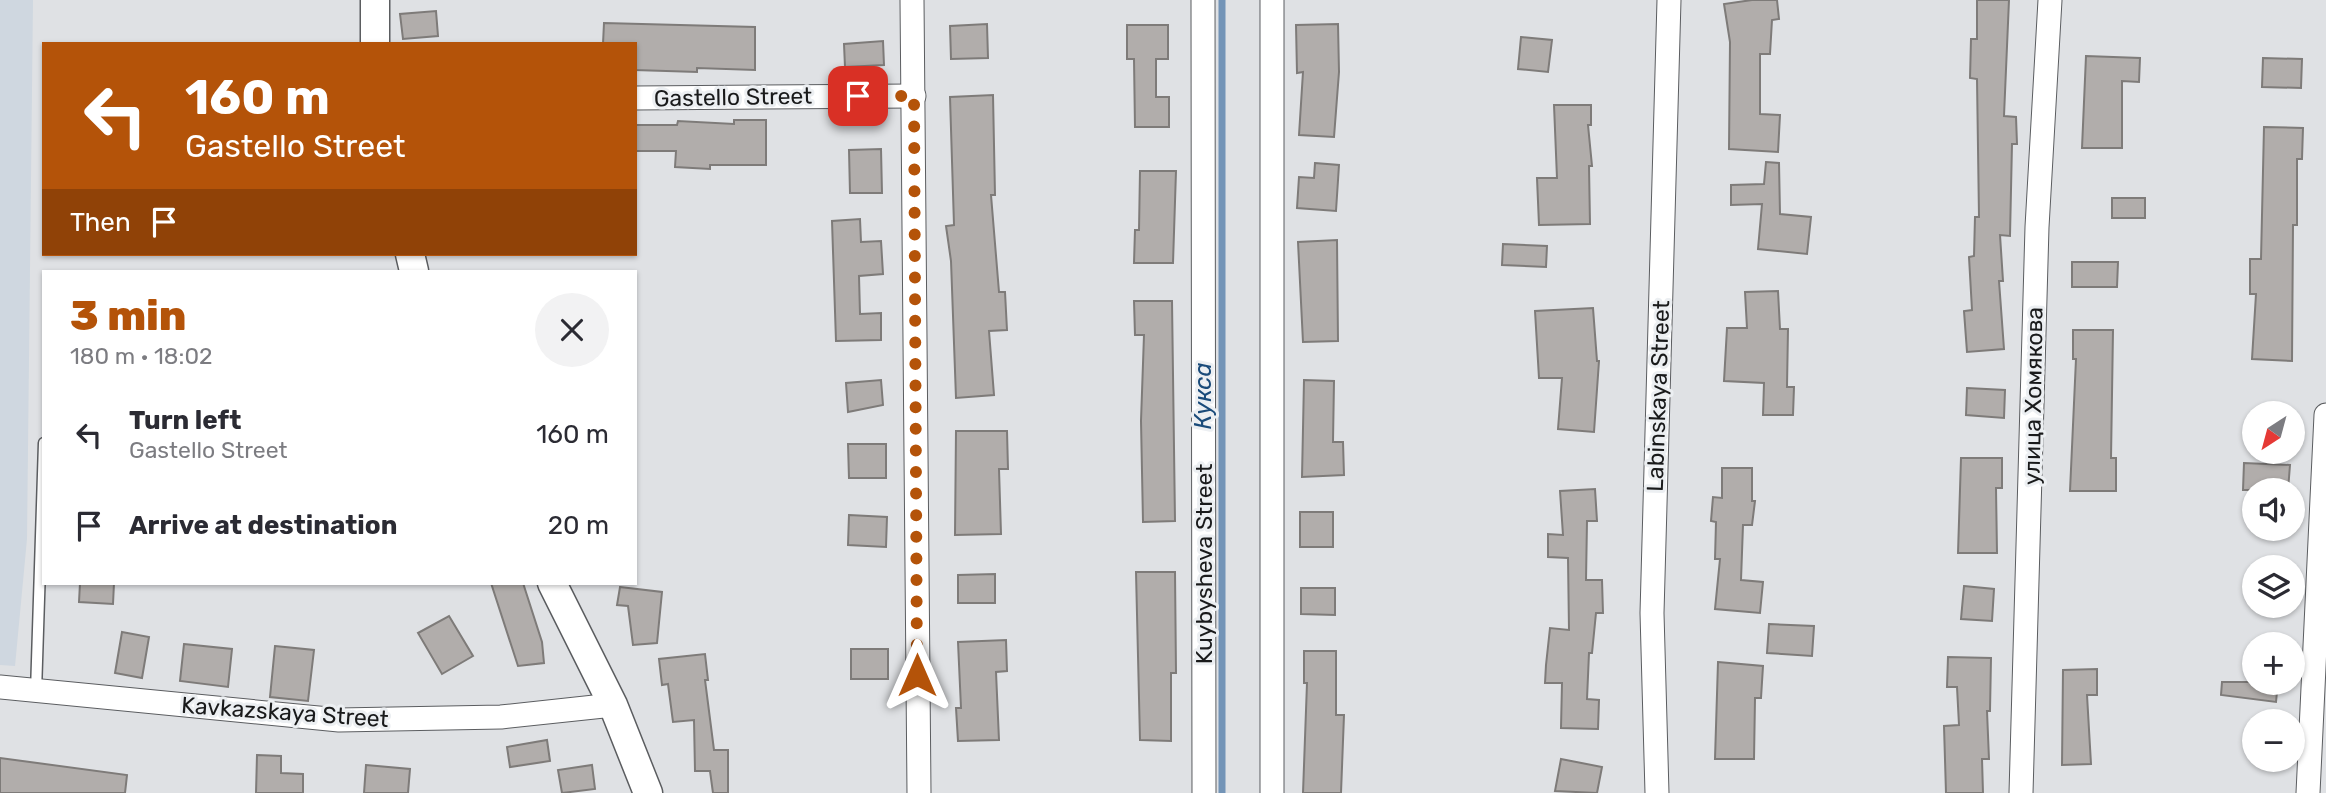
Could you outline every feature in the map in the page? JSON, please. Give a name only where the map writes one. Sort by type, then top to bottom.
[{"type":"street","points":[[375,0],[375,42]]},
{"type":"street","points":[[912,0],[919,793]]},
{"type":"street","name":"Kuybysheva Street","points":[[1203,0],[1204,793]]},
{"type":"street","points":[[1272,0],[1272,793]]},
{"type":"street","name":"Labinskaya Street","points":[[1657,793],[1652,613],[1669,0]]},
{"type":"street","name":"улица Хомякова","points":[[2021,793],[2037,227],[2050,0]]},
{"type":"street","name":"Gastello Street","points":[[637,98],[914,96]]},
{"type":"street","points":[[2308,793],[2326,415]]},
{"type":"street","points":[[553,585],[613,705],[649,793]]},
{"type":"street","name":"Kavkazskaya Street","points":[[0,687],[36,693],[339,720],[501,717],[613,705]]},
{"type":"lane","points":[[36,693],[42,506]]},
{"type":"shaded area","points":[[0,0],[33,0],[27,539],[15,666],[0,665]]},
{"type":"building","points":[[1777,0],[1779,19],[1772,20],[1770,54],[1760,54],[1760,114],[1780,115],[1778,152],[1729,149],[1730,42],[1724,4]]},
{"type":"building","points":[[1977,0],[2009,0],[2004,116],[2016,117],[2017,144],[2012,144],[2010,236],[2000,235],[2003,281],[1999,281],[2004,349],[1967,352],[1964,311],[1972,310],[1969,257],[1974,256],[1975,217],[1979,217],[1977,79],[1970,78],[1971,39],[1977,39]]},
{"type":"building","points":[[436,11],[438,36],[403,39],[400,14]]},
{"type":"building","points":[[604,23],[755,27],[755,70],[637,70],[637,42],[603,42]]},
{"type":"building","points":[[987,24],[988,58],[951,59],[950,26]]},
{"type":"building","points":[[1338,24],[1339,72],[1334,137],[1299,135],[1303,72],[1297,73],[1296,25]]},
{"type":"building","points":[[1127,25],[1168,25],[1168,59],[1156,59],[1156,97],[1169,97],[1169,127],[1135,127],[1134,59],[1127,59]]},
{"type":"building","points":[[1521,37],[1552,40],[1548,72],[1518,69]]},
{"type":"building","points":[[883,41],[884,65],[845,67],[844,44]]},
{"type":"building","points":[[2086,56],[2140,58],[2139,82],[2122,81],[2122,148],[2082,148]]},
{"type":"building","points":[[2263,58],[2302,59],[2301,88],[2262,87]]},
{"type":"building","points":[[993,95],[995,195],[991,195],[999,292],[1005,292],[1007,330],[989,331],[994,395],[956,398],[951,261],[946,226],[954,225],[950,97]]},
{"type":"building","points":[[1554,105],[1591,105],[1591,125],[1588,125],[1592,166],[1589,166],[1590,224],[1539,225],[1537,178],[1557,178]]},
{"type":"building","points":[[734,120],[766,120],[766,165],[710,165],[710,169],[675,167],[676,151],[637,151],[637,125],[677,125],[678,121],[734,124]]},
{"type":"building","points":[[2264,127],[2303,128],[2302,159],[2297,159],[2297,225],[2293,225],[2292,361],[2252,359],[2256,294],[2250,294],[2250,259],[2261,259]]},
{"type":"building","points":[[881,149],[882,193],[850,193],[849,150]]},
{"type":"building","points":[[1766,162],[1779,163],[1780,214],[1811,217],[1807,254],[1758,249],[1762,204],[1731,205],[1731,185],[1764,184]]},
{"type":"building","points":[[1315,163],[1339,165],[1336,211],[1297,208],[1299,177],[1314,178]]},
{"type":"building","points":[[1140,171],[1176,171],[1173,263],[1134,263],[1135,230],[1139,230]]},
{"type":"building","points":[[2112,198],[2145,198],[2145,218],[2112,218]]},
{"type":"building","points":[[860,219],[861,242],[881,241],[883,274],[859,276],[860,314],[881,313],[881,340],[836,341],[832,221]]},
{"type":"building","points":[[1337,240],[1338,341],[1303,342],[1298,242]]},
{"type":"building","points":[[1503,244],[1547,246],[1546,267],[1502,265]]},
{"type":"building","points":[[2072,262],[2118,262],[2117,287],[2072,287]]},
{"type":"building","points":[[1778,291],[1780,329],[1788,329],[1787,387],[1794,387],[1793,415],[1763,415],[1764,383],[1724,381],[1727,328],[1747,328],[1745,292]]},
{"type":"building","points":[[1134,301],[1172,301],[1175,521],[1143,522],[1141,421],[1144,335],[1135,335]]},
{"type":"building","points":[[1593,308],[1599,361],[1594,432],[1558,429],[1562,378],[1539,378],[1535,311]]},
{"type":"building","points":[[2073,330],[2113,330],[2111,458],[2116,458],[2116,491],[2070,491],[2076,359],[2073,359]]},
{"type":"building","points":[[881,380],[883,405],[848,412],[846,383]]},
{"type":"building","points":[[1304,380],[1334,381],[1333,442],[1343,442],[1344,475],[1302,477]]},
{"type":"building","points":[[1967,388],[2005,390],[2004,418],[1966,415]]},
{"type":"building","points":[[956,431],[1007,431],[1008,469],[999,469],[1001,534],[955,535]]},
{"type":"building","points":[[848,444],[886,444],[886,478],[849,478]]},
{"type":"building","points":[[1961,458],[2002,458],[2002,488],[1996,488],[1997,553],[1958,553]]},
{"type":"building","points":[[2244,464],[2290,465],[2289,478],[2243,478]]},
{"type":"building","points":[[1722,468],[1752,468],[1752,501],[1755,501],[1752,525],[1743,525],[1741,580],[1763,582],[1760,613],[1715,609],[1720,559],[1715,559],[1716,522],[1711,521],[1713,497],[1722,498]]},
{"type":"building","points":[[1595,489],[1597,521],[1587,521],[1586,580],[1602,580],[1603,613],[1596,613],[1592,653],[1589,653],[1587,699],[1599,700],[1598,729],[1561,728],[1562,683],[1545,683],[1550,628],[1569,630],[1568,558],[1548,557],[1548,534],[1563,535],[1560,491]]},
{"type":"building","points":[[1300,512],[1333,512],[1333,547],[1300,547]]},
{"type":"building","points":[[849,515],[887,517],[886,547],[848,545]]},
{"type":"building","points":[[1136,572],[1175,572],[1176,673],[1171,673],[1171,741],[1140,740]]},
{"type":"building","points":[[995,574],[995,603],[958,603],[958,575]]},
{"type":"building","points":[[80,585],[114,585],[113,604],[79,602]]},
{"type":"building","points":[[492,585],[524,585],[542,642],[544,663],[518,666]]},
{"type":"building","points":[[1964,586],[1994,589],[1992,621],[1961,619]]},
{"type":"building","points":[[620,587],[662,592],[657,643],[633,645],[628,606],[617,605]]},
{"type":"building","points":[[1301,588],[1335,588],[1335,615],[1301,614]]},
{"type":"building","points":[[449,616],[473,656],[442,674],[418,633]]},
{"type":"building","points":[[1769,624],[1814,626],[1812,656],[1767,653]]},
{"type":"building","points":[[122,632],[149,637],[142,678],[115,673]]},
{"type":"building","points":[[1006,640],[1007,671],[996,672],[999,740],[958,741],[956,708],[961,708],[958,642]]},
{"type":"building","points":[[184,644],[232,649],[228,687],[180,681]]},
{"type":"building","points":[[275,646],[314,650],[308,701],[270,697]]},
{"type":"building","points":[[851,649],[888,649],[888,679],[851,679]]},
{"type":"building","points":[[1304,651],[1336,651],[1336,715],[1344,715],[1341,793],[1303,793],[1307,683],[1304,683]]},
{"type":"building","points":[[705,654],[708,680],[705,680],[714,750],[728,750],[728,793],[713,793],[710,771],[695,771],[694,720],[673,722],[668,684],[662,685],[659,659]]},
{"type":"building","points":[[1948,657],[1991,658],[1990,711],[1987,711],[1989,759],[1982,759],[1983,793],[1946,793],[1944,726],[1959,725],[1957,687],[1947,687]]},
{"type":"building","points":[[1718,662],[1763,666],[1761,698],[1755,698],[1754,759],[1715,759]]},
{"type":"building","points":[[2097,669],[2097,695],[2087,695],[2091,764],[2062,765],[2063,670]]},
{"type":"building","points":[[2222,682],[2242,682],[2242,695],[2277,695],[2276,702],[2221,695]]},
{"type":"building","points":[[547,740],[550,761],[510,767],[507,747]]},
{"type":"building","points":[[257,755],[281,756],[281,773],[303,774],[303,793],[256,793]]},
{"type":"building","points":[[0,758],[127,775],[125,793],[0,793]]},
{"type":"building","points":[[1561,759],[1602,767],[1597,793],[1555,791]]},
{"type":"building","points":[[366,765],[410,769],[408,793],[364,793]]},
{"type":"building","points":[[592,765],[595,789],[562,793],[558,770]]},
{"type":"waterway","name":"Кукса","points":[[1222,0],[1222,793]]},
{"type":"route","points":[[858,96],[914,96],[917,675]]}]
